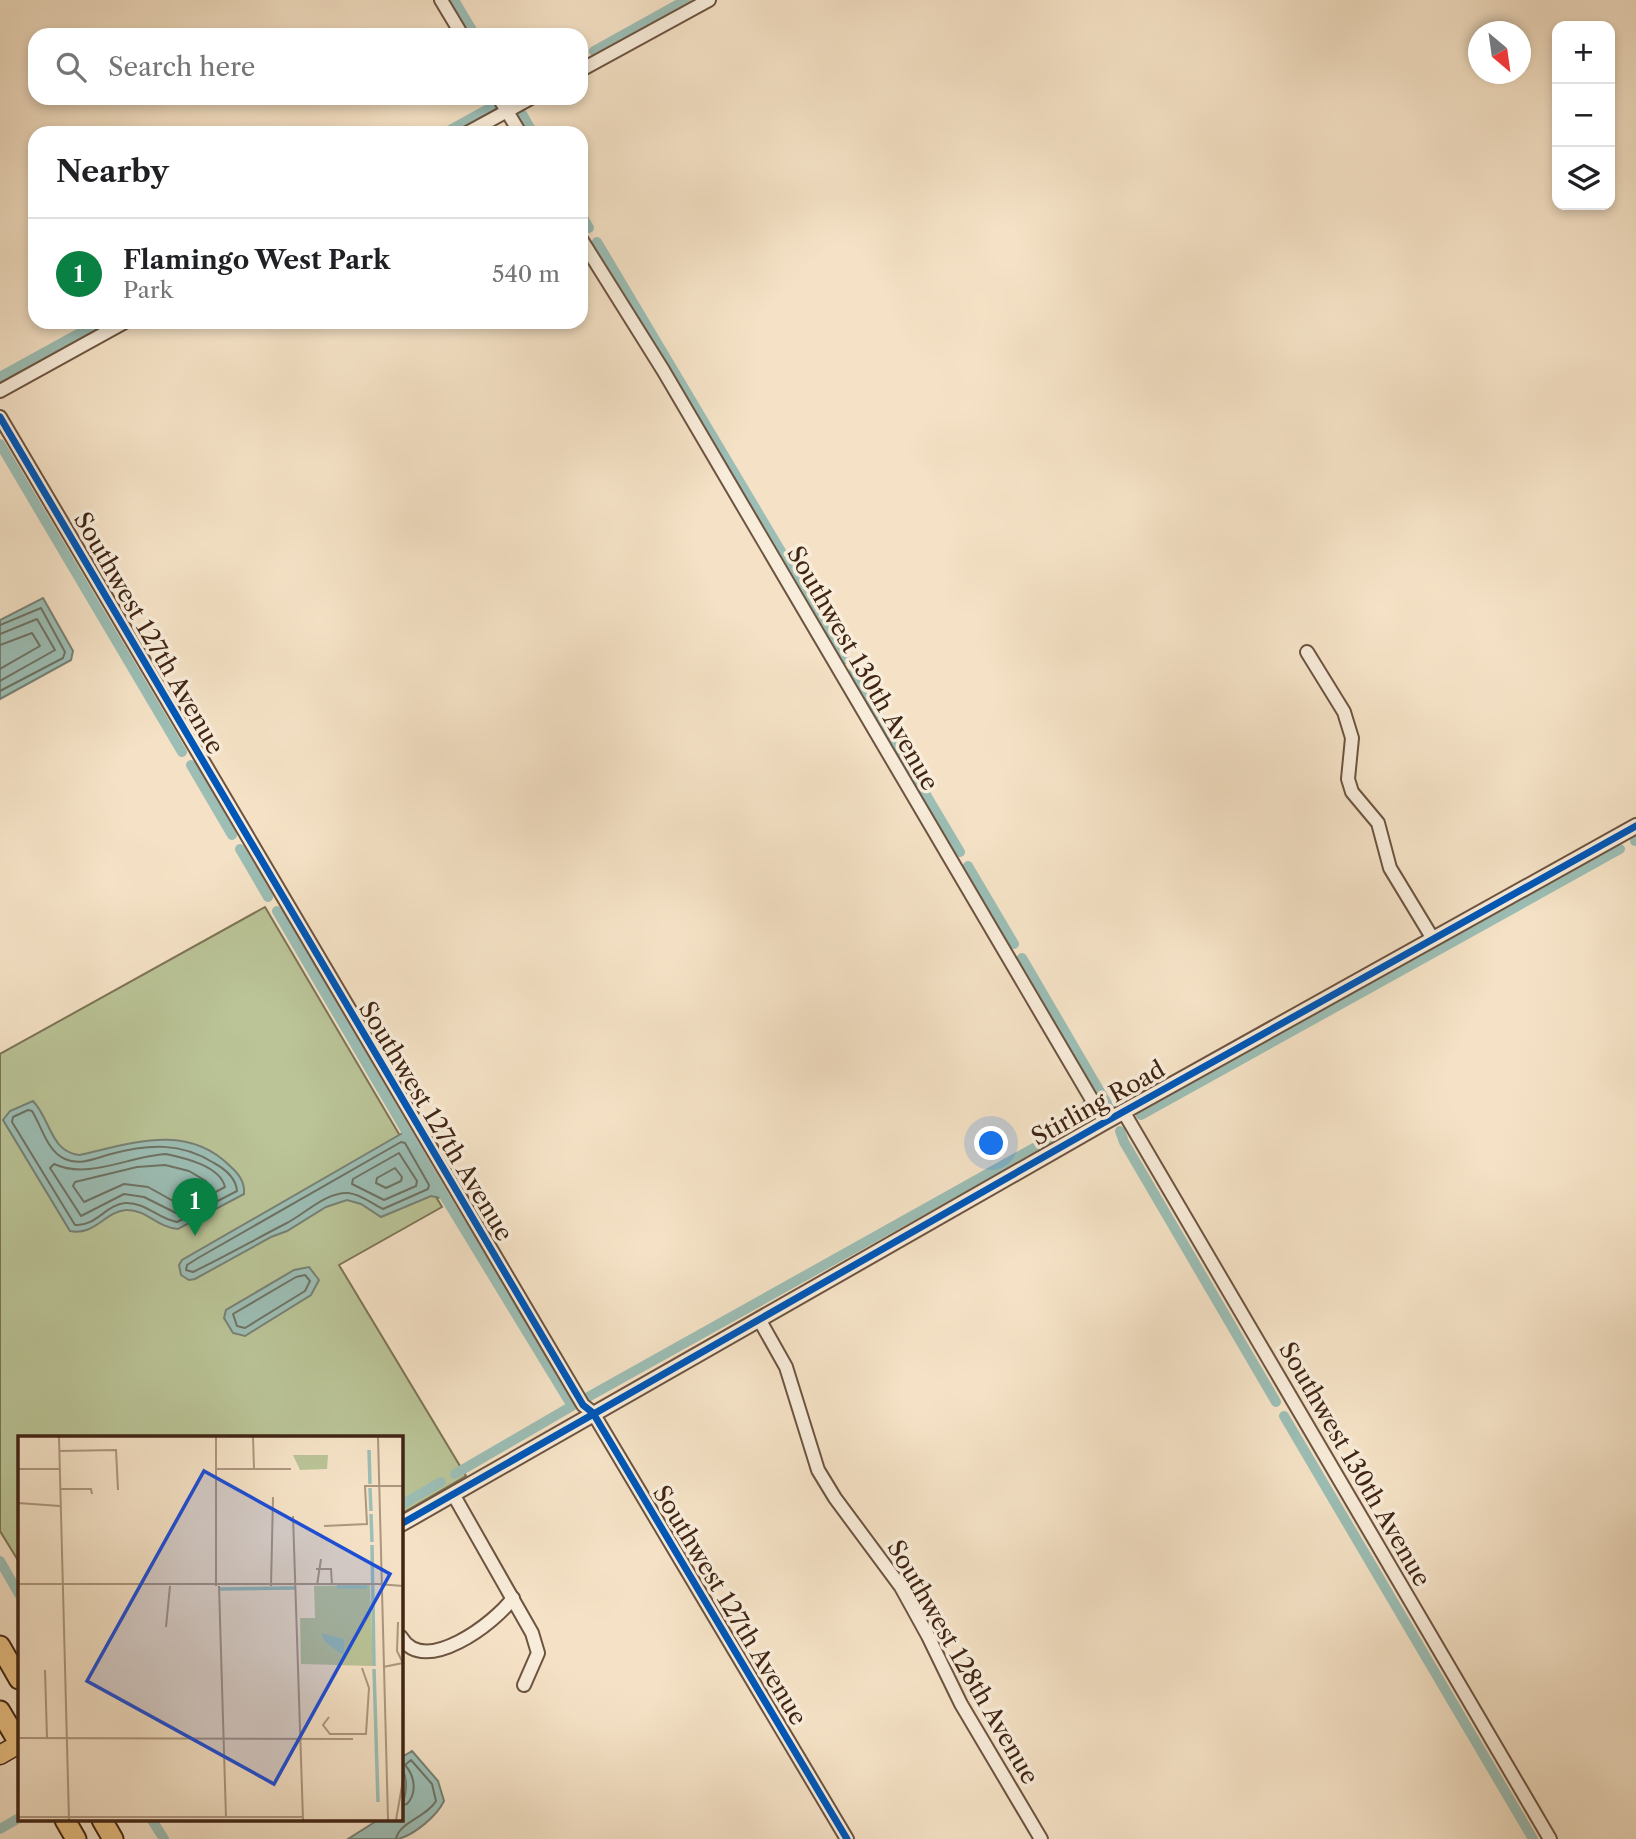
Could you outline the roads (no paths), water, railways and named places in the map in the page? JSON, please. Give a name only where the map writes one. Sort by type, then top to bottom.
[{"type":"highway","points":[[0,1646],[18,1677]]},
{"type":"highway","points":[[66,1822],[76,1839]]},
{"type":"highway","points":[[103,1822],[113,1839]]},
{"type":"main road","points":[[0,1755],[11,1731]]},
{"type":"street","points":[[441,0],[458,28]]},
{"type":"street","points":[[588,66],[709,0]]},
{"type":"street","points":[[503,105],[516,126]]},
{"type":"street","points":[[480,126],[518,105]]},
{"type":"street","name":"Southwest 130th Avenue","points":[[588,250],[683,403],[1105,1122]]},
{"type":"street","points":[[0,391],[112,329]]},
{"type":"street","name":"Southwest 127th Avenue","points":[[0,417],[562,1371],[583,1405],[593,1413],[847,1839]]},
{"type":"street","points":[[1307,652],[1344,712],[1352,738],[1348,779],[1352,792],[1378,823],[1390,868],[1433,939]]},
{"type":"street","name":"Stirling Road","points":[[402,1523],[1123,1111],[1636,826]]},
{"type":"street","name":"Southwest 130th Avenue","points":[[1123,1111],[1550,1839]]},
{"type":"street","name":"Southwest 128th Avenue","points":[[759,1319],[786,1367],[818,1470],[835,1498],[901,1587],[961,1704],[1041,1839]]},
{"type":"street","points":[[453,1494],[532,1633],[538,1653],[524,1685]]},
{"type":"street","points":[[402,1639],[418,1653],[433,1653],[503,1612],[513,1598]]},
{"type":"water","points":[[43,598],[73,651],[71,660],[0,699],[0,620]]},
{"type":"water","points":[[33,1101],[56,1141],[69,1152],[79,1155],[157,1140],[195,1144],[213,1152],[239,1175],[244,1194],[178,1229],[140,1212],[126,1210],[111,1215],[86,1230],[70,1231],[3,1120],[10,1111]]},
{"type":"water","points":[[406,1131],[446,1199],[431,1196],[381,1217],[361,1204],[347,1200],[326,1207],[287,1231],[195,1279],[189,1280],[181,1275],[179,1265],[182,1260]]},
{"type":"water","points":[[309,1267],[319,1280],[311,1295],[245,1336],[233,1333],[224,1318],[226,1310],[294,1270]]},
{"type":"water","points":[[412,1751],[438,1781],[444,1801],[441,1807],[424,1824],[404,1837],[348,1839],[375,1822],[402,1822],[406,1778],[402,1757]]},
{"type":"waterway","points":[[454,0],[471,28]]},
{"type":"waterway","points":[[594,51],[686,0]]},
{"type":"waterway","points":[[458,126],[492,107]]},
{"type":"waterway","points":[[522,114],[529,126]]},
{"type":"waterway","points":[[597,242],[845,659]]},
{"type":"waterway","points":[[0,377],[87,329]]},
{"type":"waterway","points":[[0,444],[182,752]]},
{"type":"waterway","points":[[853,672],[960,852]]},
{"type":"waterway","points":[[191,765],[232,835]]},
{"type":"waterway","points":[[240,849],[268,897]]},
{"type":"waterway","points":[[1141,1115],[1620,849]]},
{"type":"waterway","points":[[968,866],[1014,944]]},
{"type":"waterway","points":[[277,911],[446,1199],[572,1406],[455,1474]]},
{"type":"waterway","points":[[1022,958],[1109,1107]]},
{"type":"waterway","points":[[588,1397],[1066,1130],[1085,1106]]},
{"type":"waterway","points":[[1120,1131],[1276,1402]]},
{"type":"waterway","points":[[1284,1416],[1533,1839]]},
{"type":"waterway","points":[[402,1504],[441,1482]]},
{"type":"waterway","points":[[0,1561],[18,1592]]},
{"type":"waterway","points":[[0,1829],[18,1819]]},
{"type":"waterway","points":[[153,1822],[164,1839]]},
{"type":"place","name":"Flamingo West Park","points":[[195,1236]]}]
